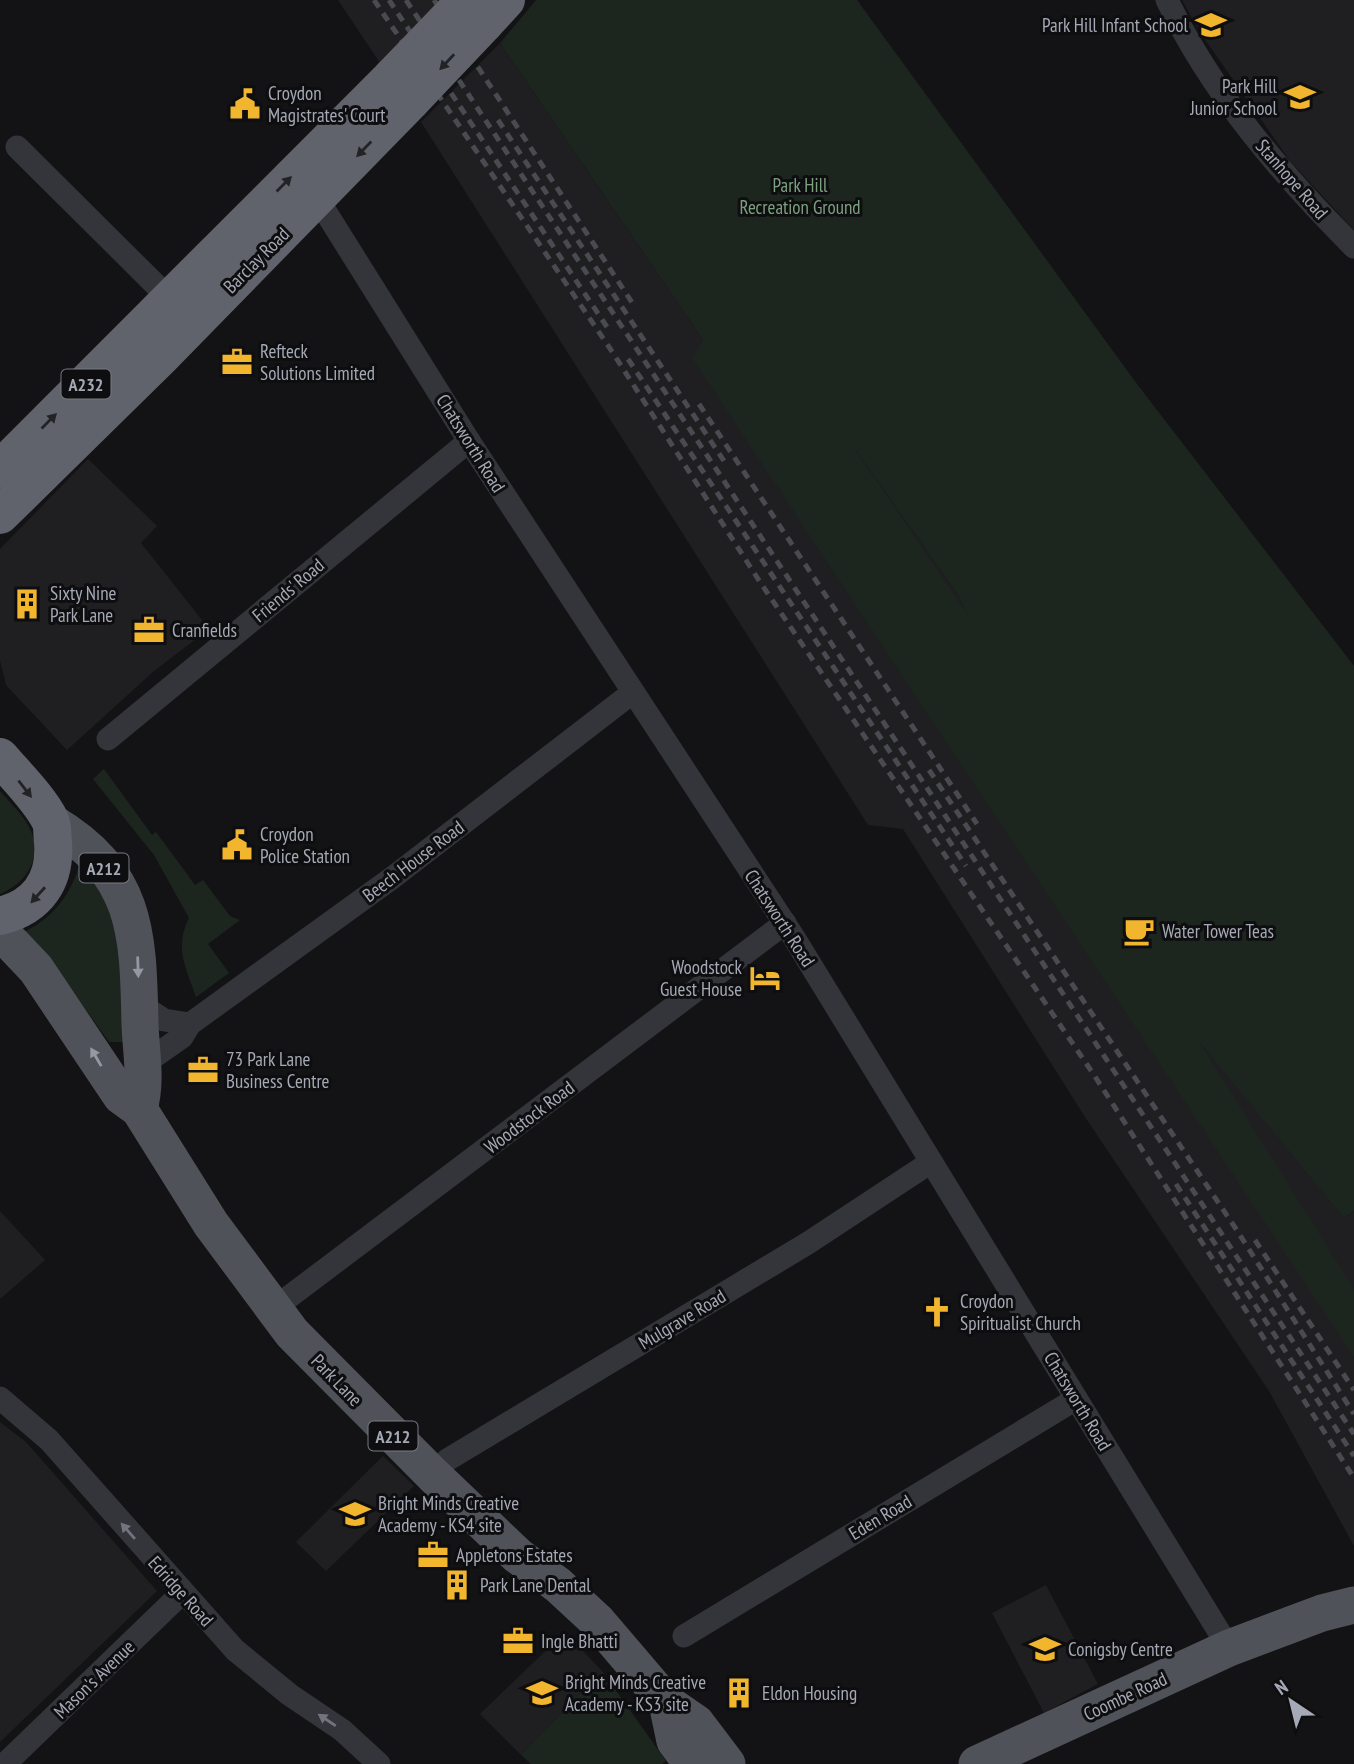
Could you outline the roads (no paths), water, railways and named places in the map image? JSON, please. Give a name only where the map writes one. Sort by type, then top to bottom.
[{"type":"highway","name":"Barclay Road","points":[[0,515],[162,356],[305,210],[402,89],[480,6]]},
{"type":"highway","name":"Barclay Road","points":[[0,469],[171,297],[402,89]]},
{"type":"highway","points":[[0,757],[51,822],[54,855],[50,879],[30,903],[0,916]]},
{"type":"main road","name":"A212","points":[[51,822],[80,839],[113,879],[127,904],[136,931],[145,1087],[139,1109]]},
{"type":"main road","name":"Park Lane","points":[[0,931],[36,969],[121,1096],[139,1109],[188,1190],[273,1309],[341,1384],[433,1475],[518,1556],[558,1584],[597,1621],[667,1703],[696,1723],[719,1761]]},
{"type":"main road","name":"Coombe Road","points":[[977,1764],[1229,1648],[1322,1613],[1354,1605]]},
{"type":"street","name":"Stanhope Road","points":[[1167,0],[1205,68],[1243,121],[1294,183],[1354,247]]},
{"type":"street","points":[[17,147],[102,234],[178,306],[179,316],[162,356]]},
{"type":"street","points":[[171,297],[179,301],[191,299],[305,210]]},
{"type":"street","name":"Chatsworth Road","points":[[305,210],[469,441],[785,923],[1229,1648]]},
{"type":"street","name":"Friends' Road","points":[[108,738],[469,441]]},
{"type":"street","name":"Beech House Road","points":[[142,1065],[182,1037],[190,1024],[392,878],[632,693]]},
{"type":"street","name":"Woodstock Road","points":[[273,1309],[785,923]]},
{"type":"street","points":[[140,1003],[164,1020],[190,1024]]},
{"type":"street","name":"Mulgrave Road","points":[[433,1475],[447,1460],[807,1243],[931,1162]]},
{"type":"street","name":"Edridge Road","points":[[0,1398],[48,1440],[182,1593],[258,1671],[342,1730],[379,1764]]},
{"type":"street","name":"Eden Road","points":[[684,1636],[1076,1399]]},
{"type":"street","name":"Mason's Avenue","points":[[5,1764],[182,1593]]},
{"type":"railway","points":[[374,0],[611,350],[760,582],[1094,1075],[1354,1478]]},
{"type":"railway","points":[[389,0],[609,330]]},
{"type":"railway","points":[[406,0],[1354,1434]]},
{"type":"railway","points":[[434,0],[635,307]]},
{"type":"railway","points":[[498,120],[726,464]]},
{"type":"railway","points":[[628,359],[966,866]]},
{"type":"railway","points":[[699,404],[977,824]]},
{"type":"railway","points":[[929,770],[1236,1229],[1354,1414]]},
{"type":"railway","points":[[1176,1184],[1354,1456]]},
{"type":"railway","points":[[1255,1240],[1354,1390]]},
{"type":"place","name":"Park Hill Infant School","points":[[1211,25]]},
{"type":"place","name":"Park Hill Junior School","points":[[1300,97]]},
{"type":"place","name":"Croydon Magistrates' Court","points":[[245,104]]},
{"type":"place","name":"Refteck Solutions Limited","points":[[237,362]]},
{"type":"place","name":"Sixty Nine Park Lane","points":[[27,604]]},
{"type":"place","name":"Cranfields","points":[[149,630]]},
{"type":"place","name":"Croydon Police Station","points":[[237,845]]},
{"type":"place","name":"Water Tower Teas","points":[[1139,931]]},
{"type":"place","name":"Woodstock Guest House","points":[[765,978]]},
{"type":"place","name":"73 Park Lane Business Centre","points":[[203,1070]]},
{"type":"place","name":"Croydon Spiritualist Church","points":[[937,1312]]},
{"type":"place","name":"Bright Minds Creative Academy - KS4 site","points":[[355,1514]]},
{"type":"place","name":"Appletons Estates","points":[[433,1555]]},
{"type":"place","name":"Park Lane Dental","points":[[457,1585]]},
{"type":"place","name":"Ingle Bhatti","points":[[518,1641]]},
{"type":"place","name":"Conigsby Centre","points":[[1045,1649]]},
{"type":"place","name":"Bright Minds Creative Academy - KS3 site","points":[[542,1693]]},
{"type":"place","name":"Eldon Housing","points":[[739,1693]]},
{"type":"park label","name":"Park Hill Recreation Ground","points":[[800,196]]}]
